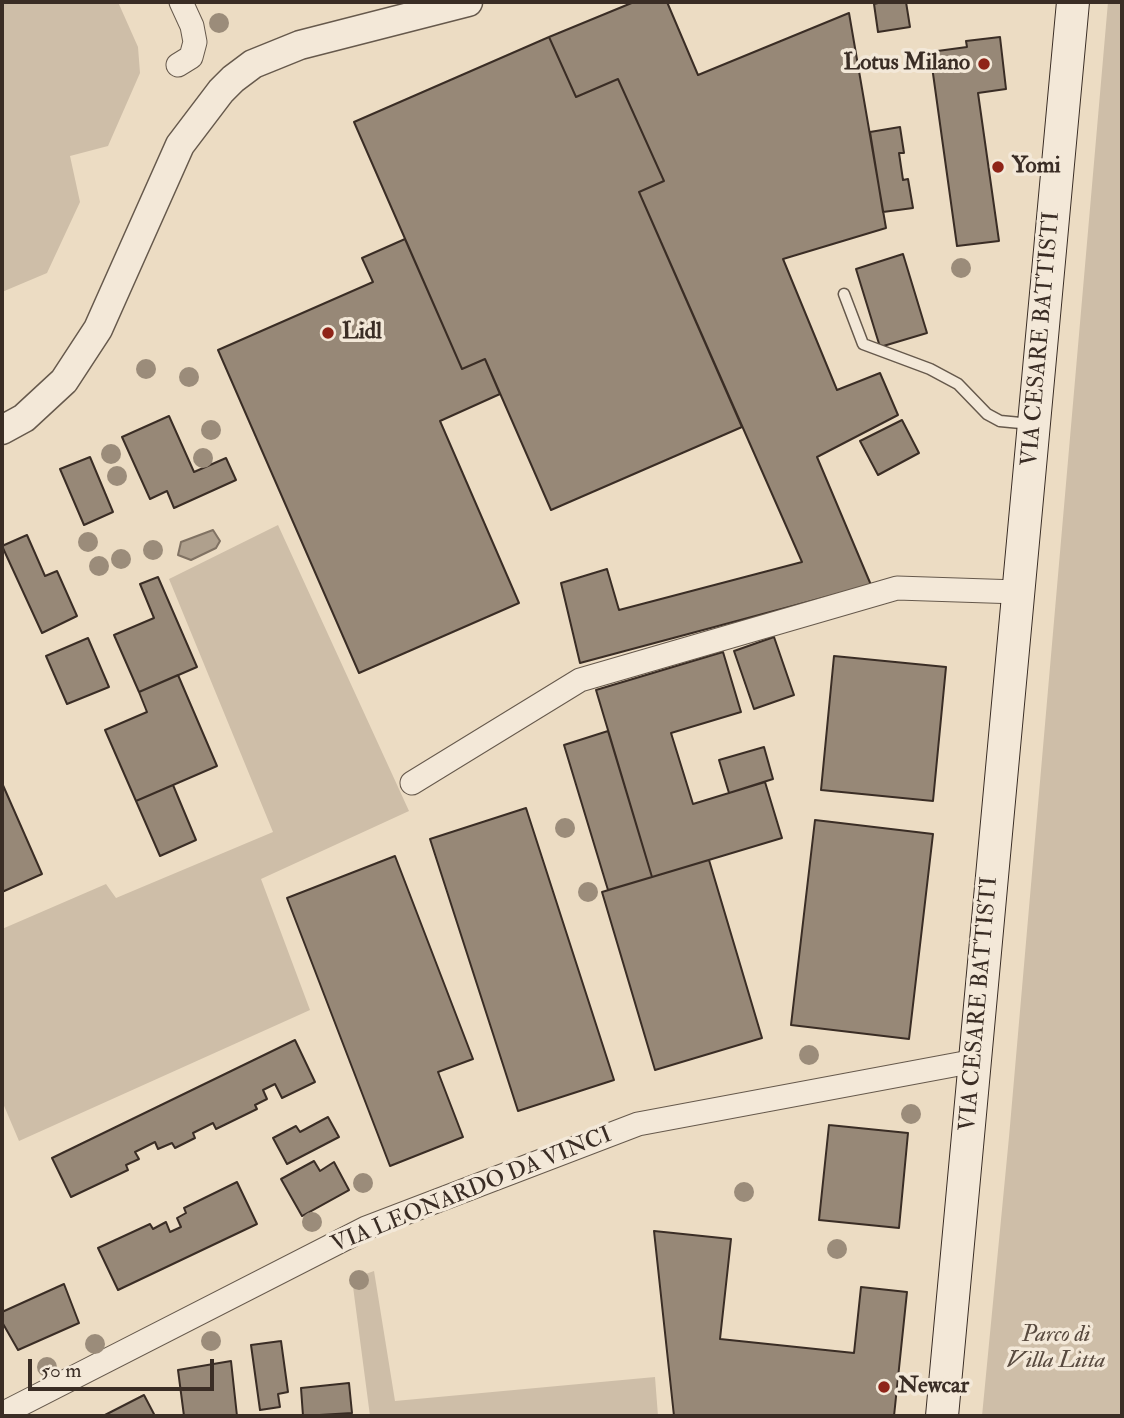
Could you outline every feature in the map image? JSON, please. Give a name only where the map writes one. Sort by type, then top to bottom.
[{"type":"main road","name":"VIA CESARE BATTISTI","points":[[942,1416],[1073,2]]},
{"type":"street","points":[[178,65],[191,57],[195,42],[192,26],[181,2]]},
{"type":"street","points":[[2,430],[24,418],[64,381],[98,329],[180,145],[233,79],[253,64],[300,45],[468,2]]},
{"type":"street","points":[[412,783],[580,680],[897,587],[1018,592]]},
{"type":"street","name":"VIA LEONARDO DA VINCI","points":[[2,1414],[366,1228],[638,1124],[975,1061]]},
{"type":"lane","points":[[844,294],[863,344],[930,369],[958,384],[987,414],[1000,421],[1034,424]]},
{"type":"green space","points":[[2,2],[118,2],[138,47],[140,73],[108,146],[70,156],[80,202],[47,273],[2,292]]},
{"type":"green space","name":"Parco di Villa Litta","points":[[1108,2],[1122,2],[1122,1416],[982,1416],[1009,1137]]},
{"type":"green space","points":[[278,525],[409,811],[261,879],[310,1010],[19,1141],[2,1101],[2,929],[106,884],[116,898],[273,832],[169,579]]},
{"type":"green space","points":[[374,1271],[395,1401],[655,1377],[658,1416],[370,1416],[352,1279]]},
{"type":"shaded area","points":[[213,530],[220,541],[216,548],[191,560],[178,555],[181,542]]},
{"type":"building","points":[[634,2],[667,2],[698,75],[849,13],[886,228],[783,259],[837,390],[880,373],[898,415],[817,457],[871,585],[580,663],[561,583],[607,569],[619,610],[802,562],[639,192],[664,181],[618,79],[576,97],[549,37]]},
{"type":"building","points":[[906,2],[910,27],[878,32],[874,4]]},
{"type":"building","points":[[549,37],[576,97],[618,79],[664,181],[639,192],[742,427],[551,510],[485,359],[462,369],[354,122]]},
{"type":"building","points":[[1000,37],[1006,89],[978,93],[999,241],[957,246],[930,52],[967,47],[966,41]]},
{"type":"building","points":[[900,127],[904,153],[899,153],[903,180],[908,179],[913,208],[883,212],[870,132]]},
{"type":"building","points":[[405,239],[462,369],[485,359],[500,394],[440,421],[519,603],[359,673],[218,350],[373,282],[362,258]]},
{"type":"building","points":[[903,254],[927,333],[880,347],[856,269]]},
{"type":"building","points":[[169,416],[194,472],[226,458],[236,480],[174,508],[167,491],[150,499],[122,437]]},
{"type":"building","points":[[902,420],[919,453],[878,475],[860,441]]},
{"type":"building","points":[[90,457],[113,512],[84,525],[60,469]]},
{"type":"building","points":[[27,535],[45,576],[57,571],[77,616],[42,633],[2,546]]},
{"type":"building","points":[[158,577],[197,667],[139,692],[114,635],[154,618],[140,584]]},
{"type":"building","points":[[774,637],[794,695],[754,709],[734,651]]},
{"type":"building","points":[[88,638],[109,687],[67,704],[46,656]]},
{"type":"building","points":[[723,652],[741,712],[671,733],[693,804],[765,782],[782,838],[652,877],[596,690]]},
{"type":"building","points":[[834,656],[946,667],[933,801],[821,790]]},
{"type":"building","points":[[178,675],[217,766],[136,801],[105,730],[147,712],[139,692]]},
{"type":"building","points":[[608,731],[652,877],[608,890],[564,745]]},
{"type":"building","points":[[764,747],[773,779],[729,793],[719,760]]},
{"type":"building","points":[[2,783],[42,874],[2,892]]},
{"type":"building","points":[[173,785],[196,840],[160,856],[136,801]]},
{"type":"building","points":[[526,808],[614,1080],[518,1111],[430,839]]},
{"type":"building","points":[[815,820],[933,834],[909,1039],[791,1025]]},
{"type":"building","points":[[395,856],[473,1059],[438,1072],[463,1137],[390,1166],[287,898]]},
{"type":"building","points":[[709,860],[762,1038],[655,1070],[602,892]]},
{"type":"building","points":[[295,1040],[315,1082],[282,1098],[275,1084],[263,1090],[267,1099],[255,1105],[257,1109],[216,1129],[213,1123],[193,1133],[195,1138],[175,1148],[172,1143],[158,1149],[155,1142],[135,1152],[139,1159],[126,1165],[128,1170],[71,1197],[52,1158]]},
{"type":"building","points":[[328,1117],[339,1137],[287,1164],[273,1138],[296,1126],[300,1132]]},
{"type":"building","points":[[829,1125],[908,1133],[899,1228],[819,1220]]},
{"type":"building","points":[[314,1161],[320,1171],[334,1162],[349,1190],[302,1216],[281,1179]]},
{"type":"building","points":[[237,1182],[257,1224],[118,1290],[98,1248],[150,1224],[153,1229],[166,1222],[170,1232],[181,1227],[177,1218],[186,1213],[184,1208]]},
{"type":"building","points":[[654,1231],[731,1239],[720,1339],[854,1353],[861,1287],[907,1292],[894,1416],[674,1416]]},
{"type":"building","points":[[64,1284],[79,1323],[18,1350],[2,1322],[2,1312]]},
{"type":"building","points":[[281,1341],[288,1392],[278,1394],[280,1407],[260,1410],[251,1345]]},
{"type":"building","points":[[231,1361],[237,1416],[184,1416],[178,1370]]},
{"type":"building","points":[[349,1383],[352,1413],[303,1416],[301,1388]]},
{"type":"building","points":[[144,1395],[155,1416],[103,1416]]},
{"type":"place","name":"Lotus Milano","points":[[984,64]]},
{"type":"place","name":"Yomi","points":[[998,167]]},
{"type":"place","name":"Lidl","points":[[328,333]]},
{"type":"place","name":"Newcar","points":[[884,1387]]}]
